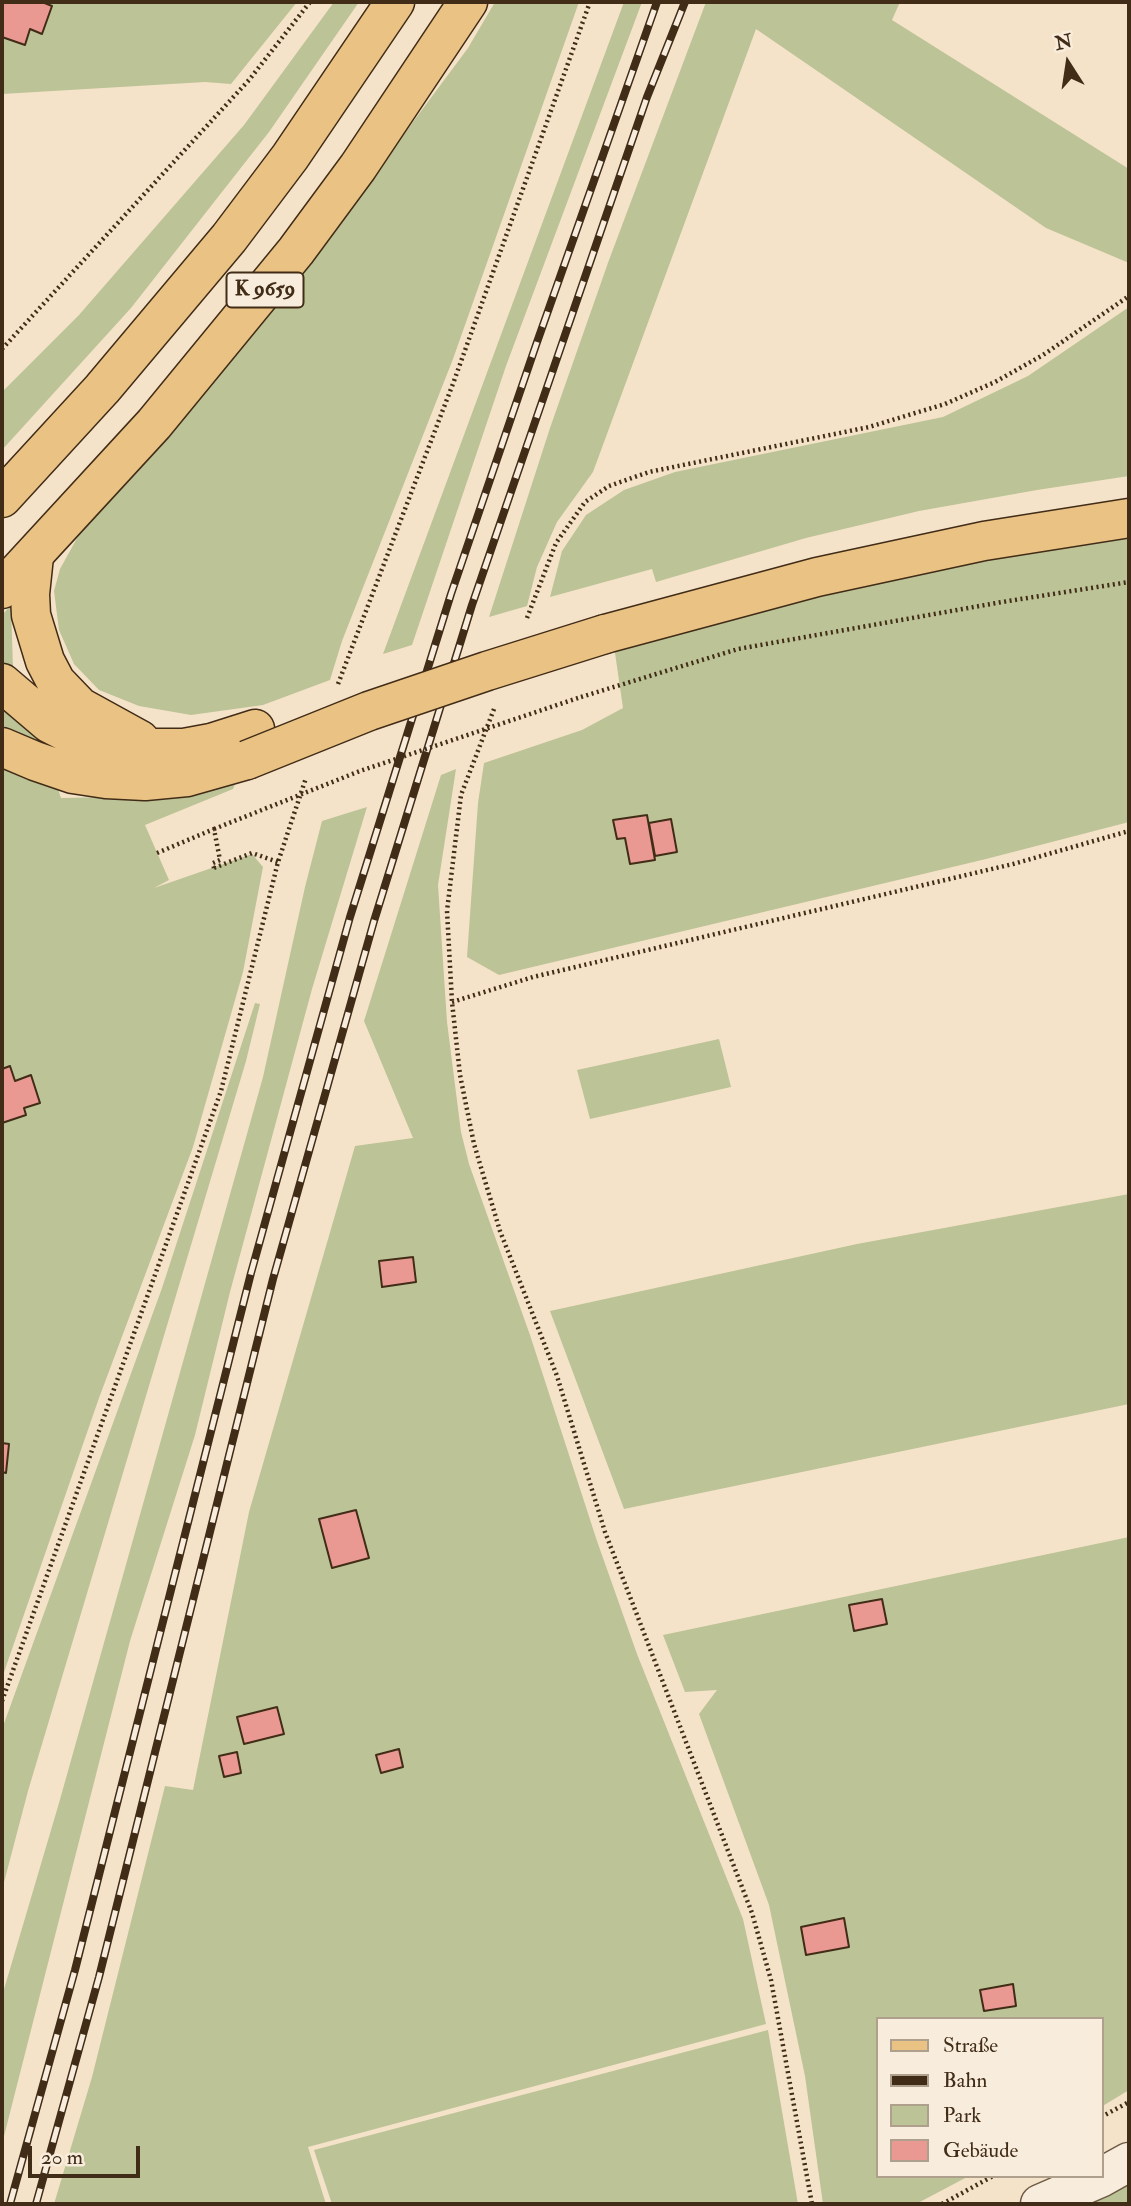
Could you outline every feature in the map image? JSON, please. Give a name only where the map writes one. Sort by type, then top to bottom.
[{"type":"main road","name":"K 9659","points":[[2,498],[102,389],[229,237],[290,157],[395,2]]},
{"type":"main road","name":"K 9659","points":[[2,589],[154,424],[296,251],[358,167],[468,2]]},
{"type":"main road","points":[[2,747],[73,774],[145,781],[187,777],[251,744],[369,711],[610,620],[823,550],[982,515],[1129,492]]},
{"type":"main road","points":[[610,620],[984,541],[1129,518]]},
{"type":"main road","points":[[34,556],[31,615],[45,662],[56,682],[80,707],[154,748]]},
{"type":"main road","points":[[2,683],[49,723],[82,740],[118,748],[184,748],[211,743],[251,744]]},
{"type":"street","points":[[1103,2176],[1129,2162]]},
{"type":"street","points":[[1040,2204],[1100,2178]]},
{"type":"path","points":[[2,349],[248,80],[310,2]]},
{"type":"path","points":[[337,686],[349,648],[454,381],[590,2]]},
{"type":"path","points":[[527,618],[556,543],[586,502],[608,486],[649,472],[869,427],[945,404],[995,382],[1043,355],[1129,296]]},
{"type":"path","points":[[158,853],[360,771],[618,684],[738,649],[1002,601],[1129,582]]},
{"type":"path","points":[[494,707],[461,795],[447,911],[452,1002],[460,1074],[474,1144],[500,1231],[557,1376],[605,1532],[752,1913],[771,1980],[812,2204]]},
{"type":"path","points":[[2,1700],[221,1091],[278,862],[307,774]]},
{"type":"path","points":[[214,829],[220,860],[213,863],[214,868],[252,853],[278,862]]},
{"type":"path","points":[[452,1002],[533,977],[1013,864],[1129,831]]},
{"type":"path","points":[[1103,2117],[1129,2102]]},
{"type":"path","points":[[942,2204],[989,2178]]},
{"type":"green space","points":[[2,2],[297,2],[231,84],[205,82],[2,94]]},
{"type":"green space","points":[[334,2],[359,2],[269,132],[131,308],[2,450],[2,392],[79,315],[244,125]]},
{"type":"green space","points":[[495,2],[579,2],[453,359],[342,641],[330,680],[263,705],[191,715],[139,706],[99,690],[74,664],[59,630],[54,591],[60,569],[87,520],[170,434],[267,318],[468,48]]},
{"type":"green space","points":[[624,2],[642,2],[506,366],[412,645],[383,654]]},
{"type":"green space","points":[[706,2],[900,2],[892,20],[1129,169],[1129,263],[1046,228],[756,29],[593,472],[557,522],[537,567],[527,606],[489,617],[550,428],[609,260]]},
{"type":"green space","points":[[1129,307],[1129,476],[919,511],[806,538],[656,582],[652,569],[550,597],[562,551],[586,515],[624,490],[675,472],[943,417],[1028,376]]},
{"type":"green space","points":[[1129,533],[1129,822],[986,859],[499,975],[467,957],[478,803],[484,763],[582,730],[623,708],[614,646],[954,562]]},
{"type":"green space","points":[[11,605],[11,671],[2,662],[2,615]]},
{"type":"green space","points":[[2,702],[47,744],[47,747],[34,744],[2,725]]},
{"type":"green space","points":[[2,768],[56,783],[61,798],[110,797],[238,777],[233,789],[145,825],[169,880],[154,888],[252,854],[263,867],[243,972],[193,1147],[99,1398],[2,1678]]},
{"type":"green space","points":[[456,769],[438,885],[447,1022],[461,1132],[469,1164],[530,1335],[637,1654],[743,1919],[766,2024],[308,2147],[326,2204],[54,2204],[92,2077],[165,1786],[193,1790],[249,1512],[355,1146],[413,1138],[364,1021],[441,775]]},
{"type":"green space","points":[[367,807],[312,989],[230,1292],[195,1435],[130,1641],[2,2144],[2,1996],[59,1803],[263,1077],[322,821]]},
{"type":"green space","points":[[255,1003],[260,1004],[246,1061],[28,1791],[2,1890],[2,1729],[162,1288]]},
{"type":"green space","points":[[719,1039],[731,1087],[590,1119],[577,1070]]},
{"type":"green space","points":[[1129,1194],[1129,1404],[624,1509],[550,1311],[857,1244]]},
{"type":"green space","points":[[1129,1537],[1129,2090],[1103,2106],[1103,2017],[876,2017],[876,2178],[965,2178],[916,2204],[823,2204],[805,2076],[769,1905],[699,1714],[717,1690],[685,1692],[663,1635]]},
{"type":"green space","points":[[768,2030],[798,2204],[332,2204],[314,2150]]},
{"type":"green space","points":[[1129,2171],[1129,2204],[1063,2204]]},
{"type":"building","points":[[2,2],[42,2],[52,6],[42,34],[30,29],[25,45],[2,37]]},
{"type":"building","points":[[647,815],[655,860],[630,864],[625,838],[617,839],[613,820]]},
{"type":"building","points":[[671,819],[677,852],[655,856],[649,823]]},
{"type":"building","points":[[10,1066],[15,1081],[31,1075],[40,1103],[24,1108],[26,1115],[2,1123],[2,1069]]},
{"type":"building","points":[[413,1257],[416,1282],[382,1287],[379,1261]]},
{"type":"building","points":[[2,1443],[9,1444],[6,1473],[2,1472]]},
{"type":"building","points":[[356,1510],[369,1558],[332,1568],[319,1519]]},
{"type":"building","points":[[882,1599],[887,1624],[854,1631],[849,1605]]},
{"type":"building","points":[[277,1707],[284,1734],[244,1744],[237,1717]]},
{"type":"building","points":[[399,1749],[403,1767],[381,1773],[376,1755]]},
{"type":"building","points":[[237,1752],[241,1773],[224,1777],[219,1756]]},
{"type":"building","points":[[844,1918],[849,1947],[806,1955],[801,1927]]},
{"type":"building","points":[[1013,1984],[1016,2006],[984,2011],[980,1990]]},
{"type":"railway","points":[[10,2204],[75,1970],[251,1273],[350,917],[451,594],[657,2]]},
{"type":"railway","points":[[36,2204],[99,1977],[273,1279],[374,921],[472,605],[647,97],[685,2]]}]
